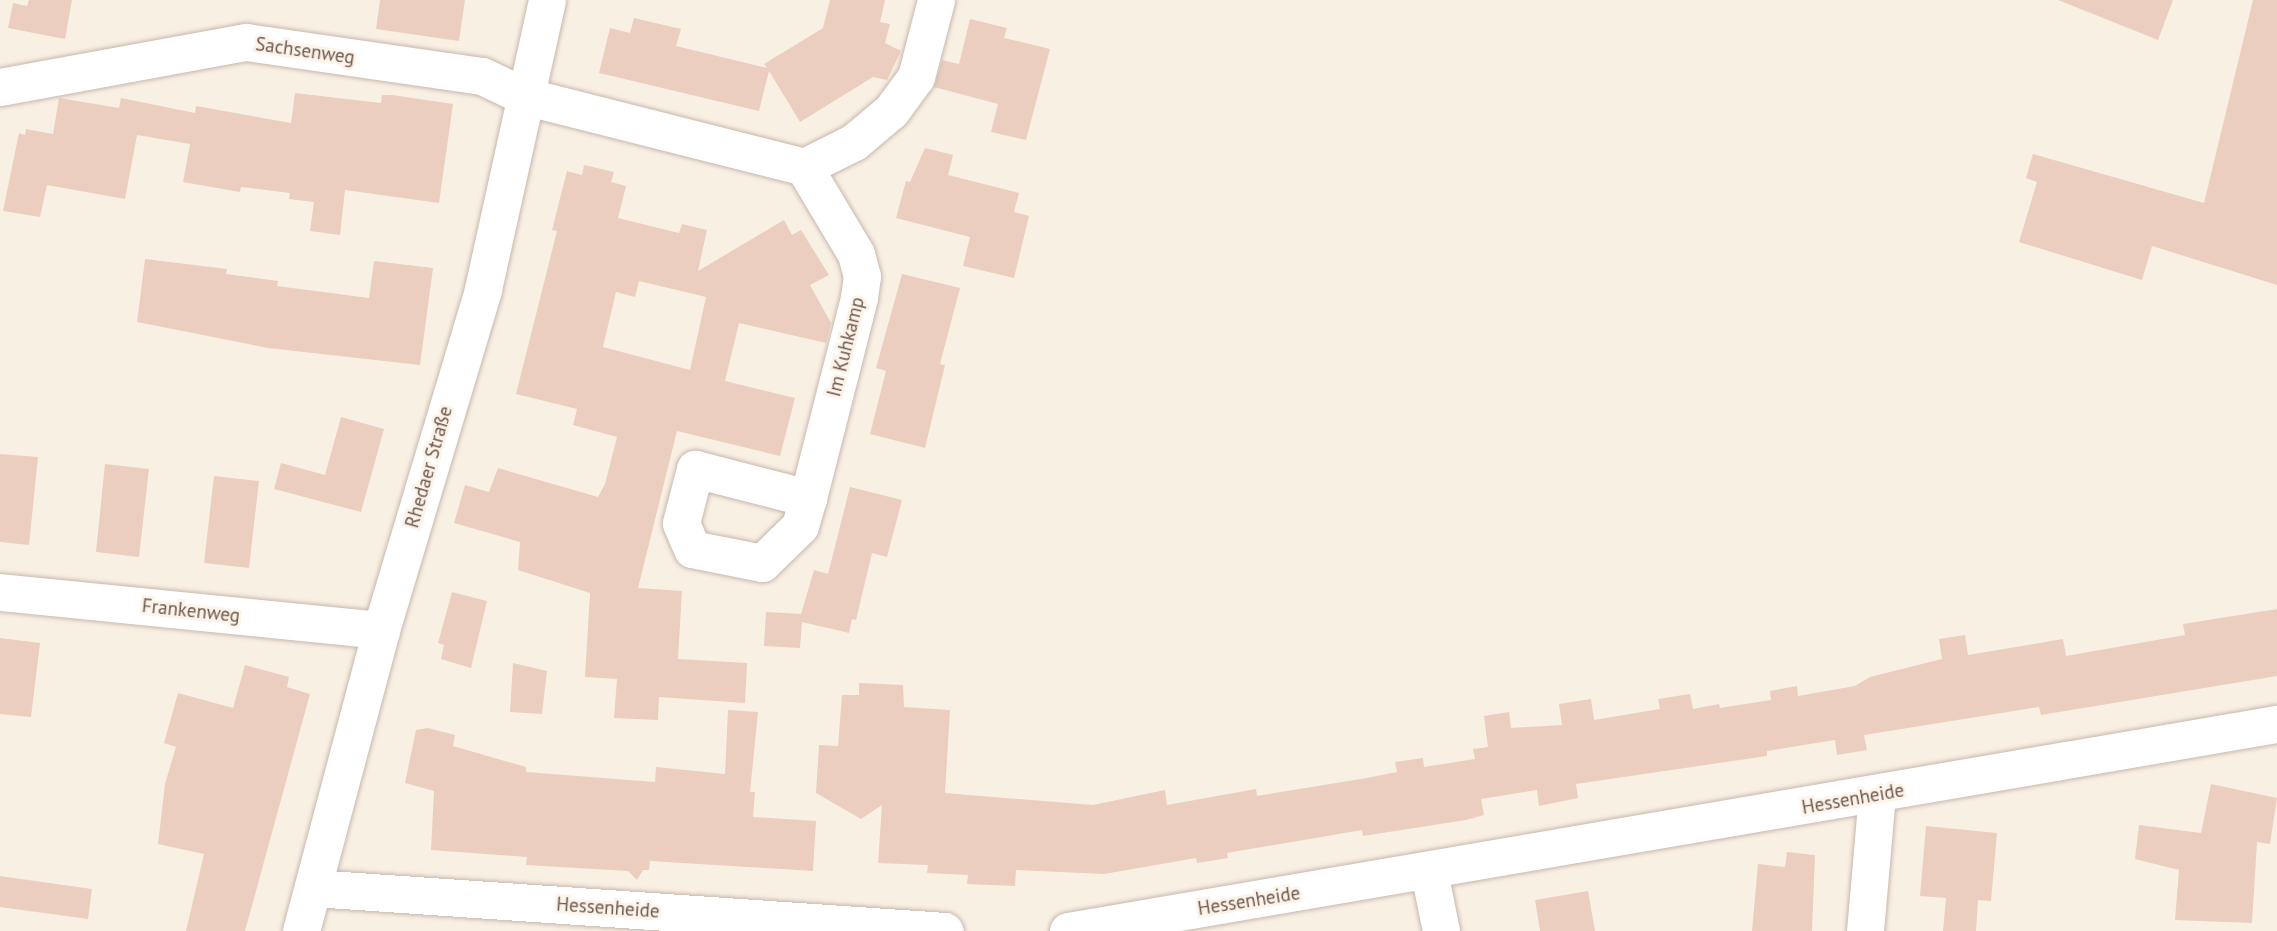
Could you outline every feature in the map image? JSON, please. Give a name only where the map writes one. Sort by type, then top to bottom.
[{"type":"street","name":"Rhedaer Straße","points":[[301,931],[382,630],[483,289],[547,0]]},
{"type":"street","points":[[524,96],[804,166],[854,142],[891,111],[916,77],[936,0]]},
{"type":"street","name":"Sachsenweg","points":[[1,88],[246,42],[482,76],[524,96]]},
{"type":"street","name":"Im Kuhkamp","points":[[804,166],[856,254],[862,276],[808,498]]},
{"type":"street","name":"Frankenweg","points":[[0,592],[382,630]]},
{"type":"street","name":"Hessenheide","points":[[1068,931],[1429,872],[2277,724]]},
{"type":"street","points":[[1865,931],[1877,794]]},
{"type":"street","points":[[1429,872],[1441,931]]},
{"type":"street","name":"Hessenheide","points":[[313,888],[648,921],[945,931]]},
{"type":"building","points":[[29,0],[72,0],[65,39],[8,28],[13,3],[27,6]]},
{"type":"building","points":[[380,0],[465,0],[459,41],[376,29]]},
{"type":"building","points":[[830,0],[885,0],[880,22],[890,24],[885,43],[901,51],[887,80],[873,77],[800,122],[769,71],[759,111],[599,73],[610,28],[630,33],[634,18],[681,29],[676,46],[767,68],[764,64],[823,28]]},
{"type":"building","points":[[2058,0],[2173,0],[2158,40]]},
{"type":"building","points":[[2253,0],[2277,0],[2277,285],[2152,246],[2142,280],[2019,242],[2037,182],[2026,178],[2033,154],[2204,203]]},
{"type":"building","points":[[970,19],[1007,28],[1004,38],[1050,49],[1026,140],[991,132],[998,104],[934,87],[942,60],[959,64]]},
{"type":"building","points":[[295,93],[381,103],[382,95],[392,95],[453,104],[439,203],[345,190],[340,235],[310,231],[314,202],[289,199],[290,193],[241,187],[240,192],[183,182],[190,144],[137,135],[125,199],[47,185],[40,217],[3,211],[19,133],[25,135],[26,129],[53,134],[59,98],[119,108],[121,98],[195,113],[196,106],[291,123]]},
{"type":"building","points":[[925,148],[953,155],[948,175],[1019,193],[1014,212],[1029,216],[1014,278],[963,266],[970,237],[896,218],[906,181],[910,182]]},
{"type":"building","points":[[584,165],[614,172],[611,182],[626,186],[618,218],[679,233],[682,224],[707,230],[698,271],[784,220],[792,235],[801,230],[829,275],[810,285],[831,323],[826,343],[739,323],[725,381],[795,398],[780,456],[677,431],[638,588],[682,591],[678,659],[747,663],[745,703],[659,697],[658,720],[614,718],[617,679],[585,677],[590,593],[518,570],[520,542],[454,523],[465,485],[489,492],[498,468],[598,497],[605,484],[617,437],[573,425],[577,409],[516,394],[557,231],[552,230],[567,171],[582,175]],"holes":[[[639,281],[706,297],[690,370],[603,347],[616,292],[635,297]]]},
{"type":"building","points":[[145,259],[227,269],[226,274],[278,281],[277,286],[369,298],[374,261],[433,268],[420,365],[268,348],[137,322]]},
{"type":"building","points":[[902,274],[960,288],[940,364],[945,365],[925,448],[870,434],[886,371],[876,368]]},
{"type":"building","points":[[341,417],[384,429],[361,512],[274,489],[281,463],[325,475]]},
{"type":"building","points":[[0,454],[38,457],[29,545],[0,542]]},
{"type":"building","points":[[105,464],[149,469],[139,557],[96,552]]},
{"type":"building","points":[[214,476],[259,481],[249,568],[204,563]]},
{"type":"building","points":[[850,487],[902,500],[887,557],[872,553],[856,620],[852,619],[849,633],[802,622],[800,648],[764,646],[766,612],[801,614],[814,570],[828,574]]},
{"type":"building","points":[[452,592],[487,601],[471,668],[441,659],[444,645],[438,643]]},
{"type":"building","points":[[2277,609],[2277,676],[2041,715],[2039,707],[1864,735],[1867,750],[1837,755],[1835,740],[1767,751],[1767,756],[1576,784],[1578,798],[1539,806],[1537,790],[1481,799],[1484,815],[1466,820],[1363,836],[1362,830],[1227,853],[1228,858],[1197,863],[1196,858],[1104,874],[1016,870],[1015,886],[967,884],[968,875],[927,873],[928,865],[878,863],[882,805],[861,819],[816,793],[819,745],[838,746],[842,695],[859,695],[859,683],[903,685],[904,707],[950,710],[945,793],[1093,805],[1165,790],[1167,805],[1256,789],[1257,796],[1367,778],[1397,772],[1395,762],[1423,758],[1424,767],[1475,759],[1473,749],[1488,747],[1484,716],[1509,712],[1511,728],[1562,725],[1559,704],[1591,699],[1594,720],[1660,709],[1658,699],[1690,694],[1693,709],[1719,704],[1720,708],[1771,700],[1770,691],[1797,686],[1798,696],[1855,686],[1870,677],[1942,659],[1939,639],[1965,635],[1968,655],[2063,639],[2066,656],[2185,635],[2183,624]]},
{"type":"building","points":[[0,638],[40,643],[31,717],[0,714]]},
{"type":"building","points":[[513,663],[547,671],[542,714],[510,712]]},
{"type":"building","points":[[245,665],[289,677],[287,687],[310,694],[245,931],[186,931],[204,854],[158,844],[165,784],[176,747],[164,743],[178,693],[233,708]]},
{"type":"building","points":[[728,710],[758,712],[750,792],[755,792],[753,817],[816,821],[813,871],[650,861],[649,870],[643,870],[637,880],[628,871],[526,865],[527,857],[431,850],[434,791],[405,783],[416,730],[428,728],[455,735],[453,746],[526,767],[526,772],[655,782],[656,767],[725,774]]},
{"type":"building","points":[[2211,784],[2277,798],[2270,844],[2257,842],[2252,923],[2175,920],[2179,870],[2135,859],[2139,825],[2201,833]]},
{"type":"building","points":[[1926,826],[1997,833],[1991,901],[1978,900],[1976,931],[1943,931],[1946,898],[1920,896]]},
{"type":"building","points":[[1787,852],[1815,855],[1812,931],[1752,931],[1758,864],[1785,867]]},
{"type":"building","points":[[0,876],[92,889],[88,919],[0,907]]},
{"type":"building","points":[[1588,891],[1595,931],[1540,931],[1535,900]]}]
